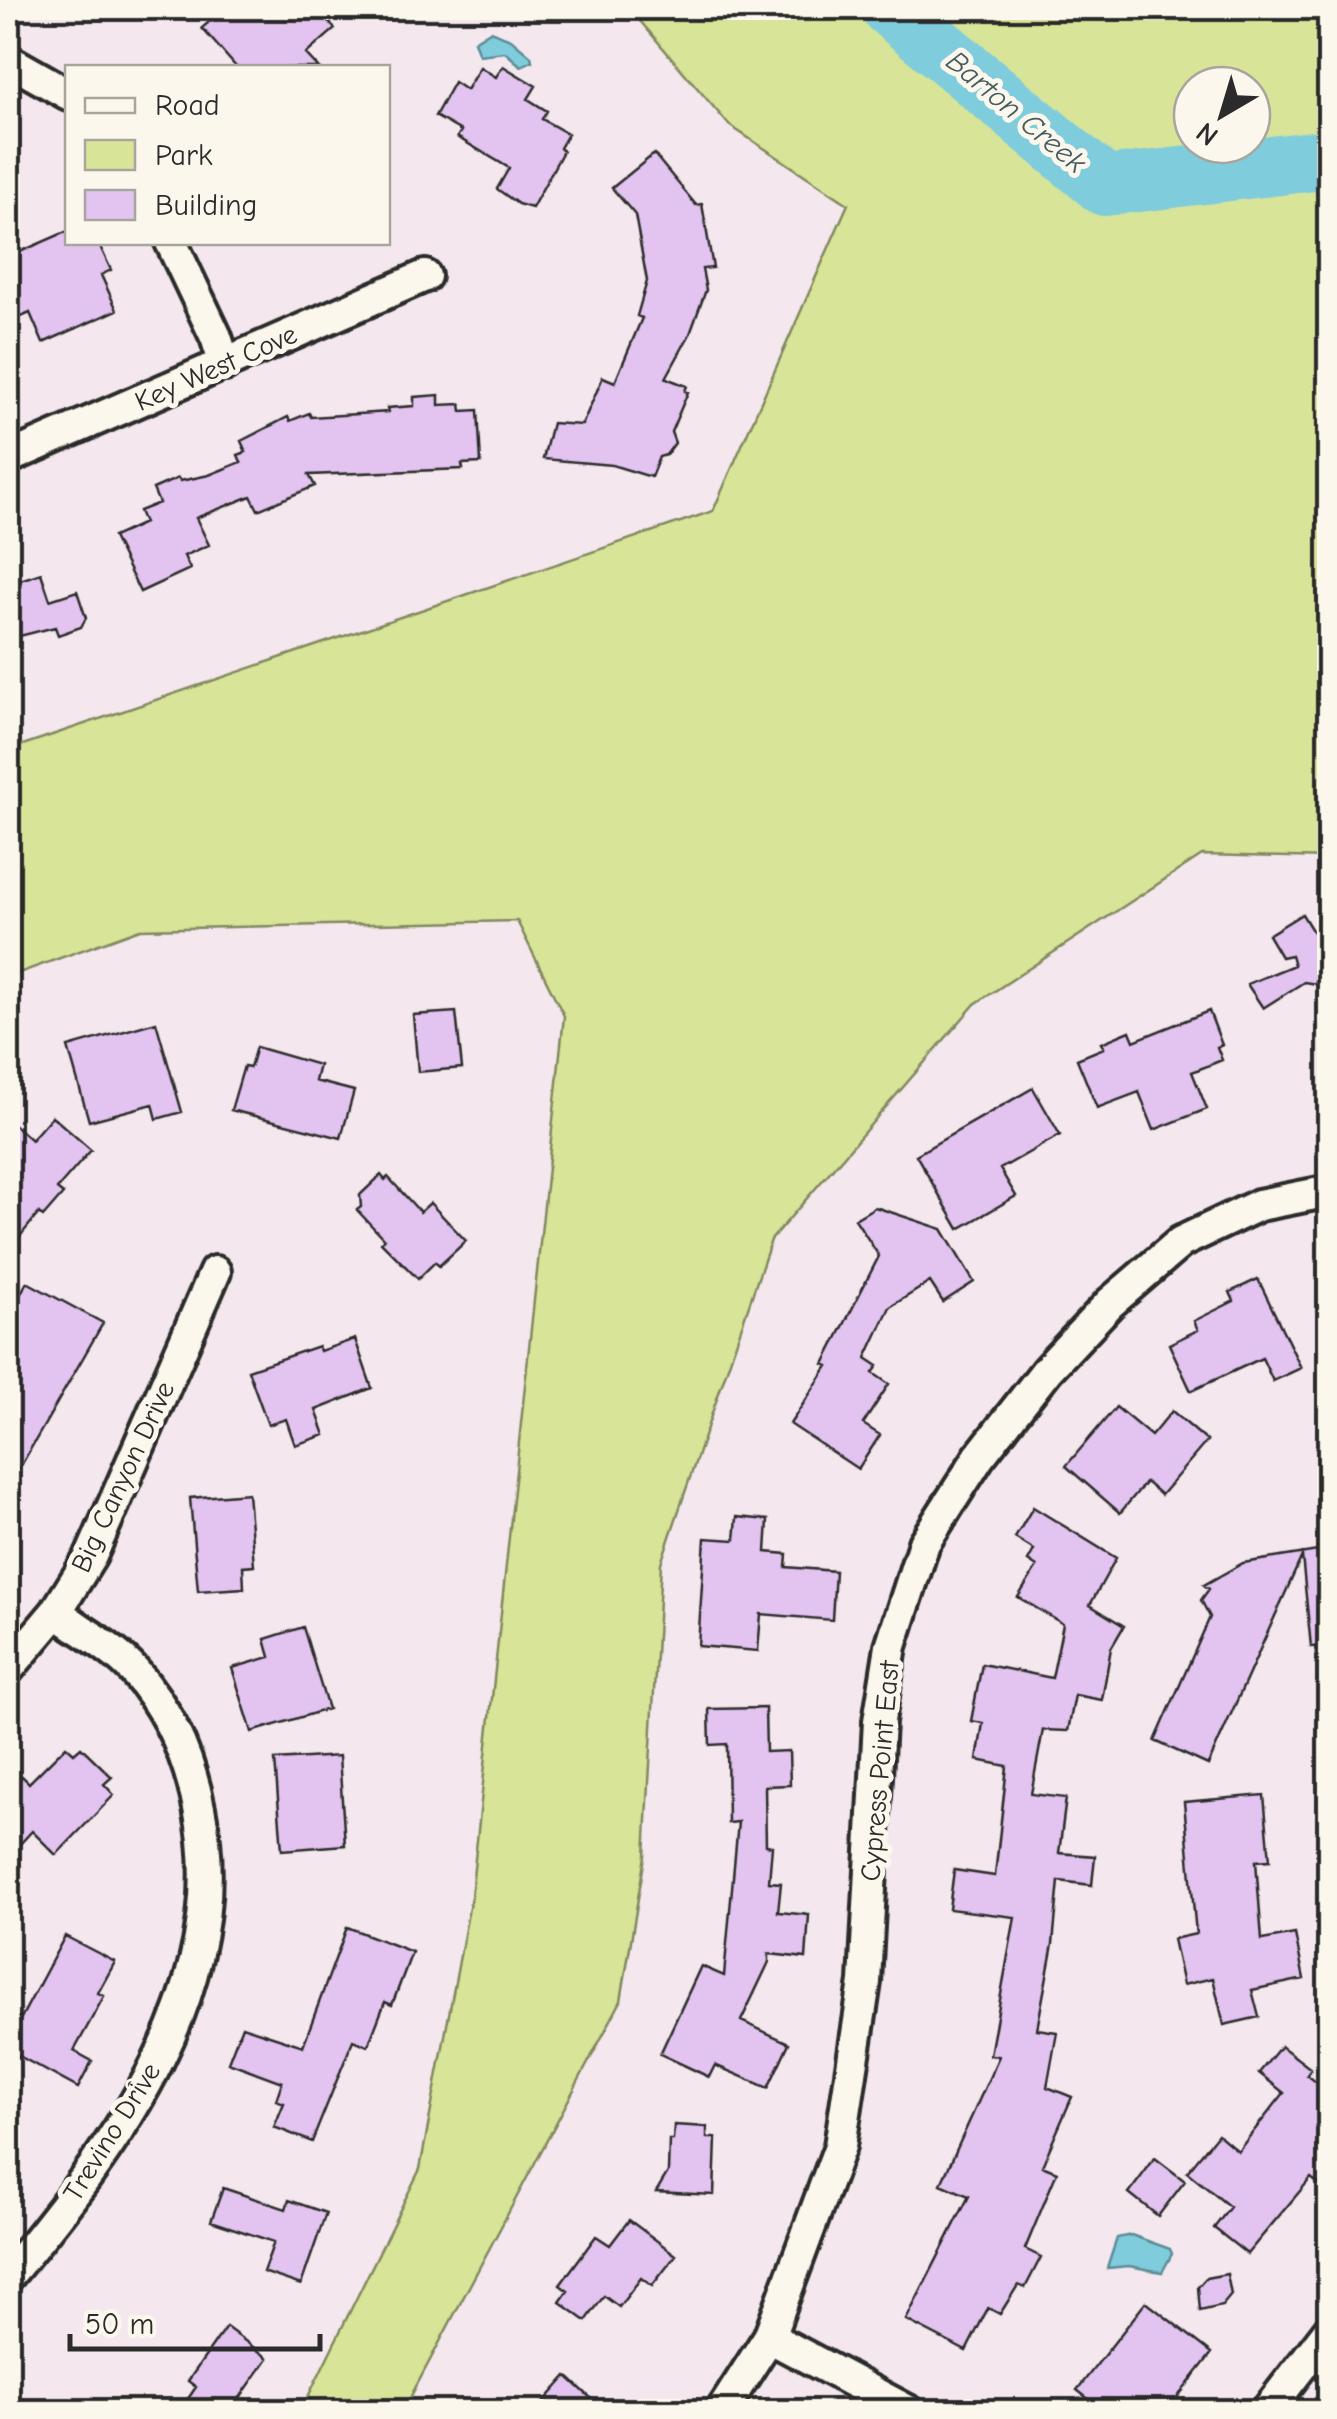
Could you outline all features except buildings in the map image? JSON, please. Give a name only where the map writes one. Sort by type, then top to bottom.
[{"type":"street","points":[[8,60],[65,92]]},
{"type":"street","points":[[172,245],[225,365]]},
{"type":"street","name":"Key West Cove","points":[[8,458],[425,276]]},
{"type":"street","name":"Cypress Point East","points":[[721,2412],[769,2337],[840,2146],[865,1982],[879,1720],[892,1646],[924,1543],[979,1457],[1047,1370],[1110,1303],[1181,1242],[1258,1205],[1330,1191]]},
{"type":"street","name":"Big Canyon Drive","points":[[8,1669],[56,1612],[92,1556],[215,1272]]},
{"type":"street","name":"Trevino Drive","points":[[8,2276],[70,2202],[135,2104],[184,2004],[205,1922],[206,1843],[191,1767],[162,1709],[132,1669],[56,1612]]},
{"type":"street","points":[[1266,2412],[1330,2329]]},
{"type":"street","points":[[769,2337],[910,2412]]},
{"type":"green space","points":[[629,8],[1329,8],[1329,858],[1202,855],[975,1004],[771,1240],[661,1563],[645,1856],[621,2001],[403,2411],[301,2411],[420,2169],[471,1897],[564,1016],[517,921],[140,929],[8,977],[8,750],[713,511],[848,204],[729,125]]},
{"type":"water","points":[[490,31],[511,39],[532,61],[521,66],[505,52],[479,55],[474,41]]},
{"type":"water","points":[[1131,2235],[1170,2249],[1172,2254],[1162,2272],[1129,2266],[1107,2268],[1117,2238]]},
{"type":"waterway","name":"Barton Creek","points":[[891,8],[1105,186],[1330,159]]}]
